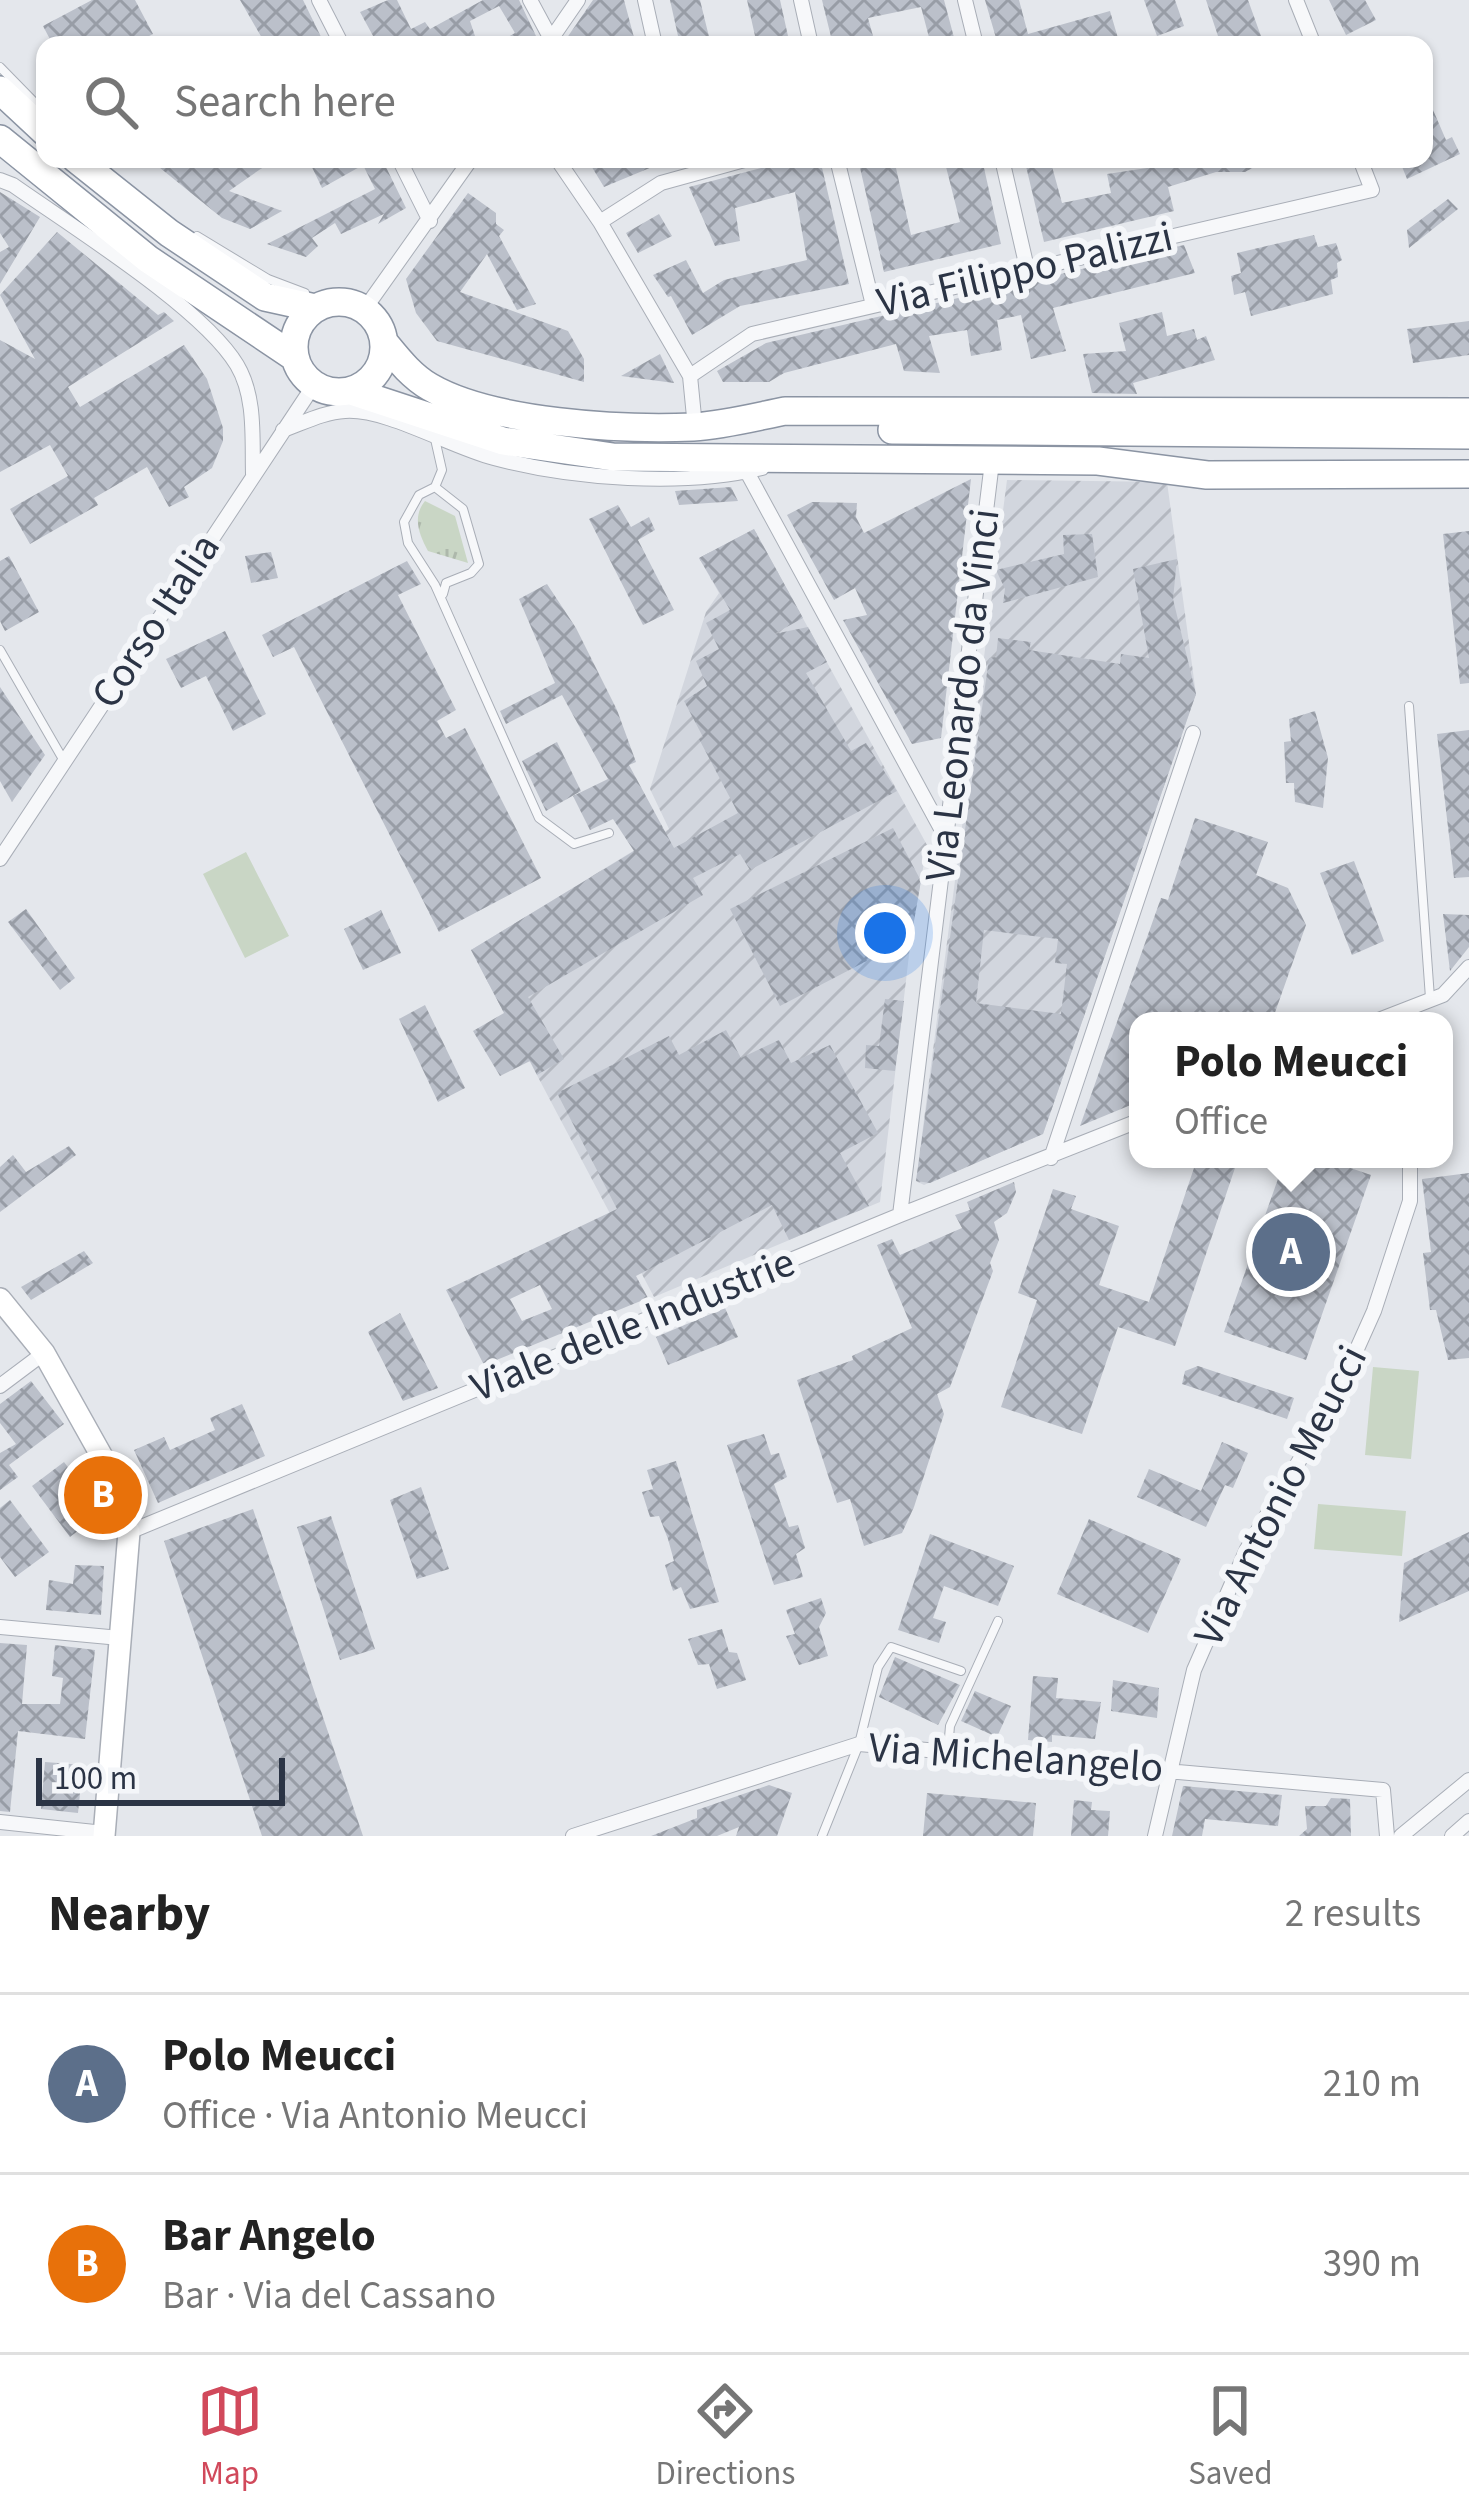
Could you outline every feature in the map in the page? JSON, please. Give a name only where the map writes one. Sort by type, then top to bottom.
[{"type":"highway","points":[[0,90],[36,124]]},
{"type":"highway","points":[[0,139],[148,259],[294,357]]},
{"type":"highway","points":[[87,168],[169,233],[265,298],[322,305],[343,302],[364,310],[413,375],[435,390],[552,421],[695,427],[1469,435]]},
{"type":"highway","points":[[322,305],[297,329],[294,357],[314,385],[336,393],[351,391],[461,430],[553,451],[613,457],[992,462],[1469,458]]},
{"type":"highway","points":[[351,391],[376,373],[384,342]]},
{"type":"highway","points":[[695,427],[785,411],[1469,412]]},
{"type":"highway","points":[[1098,461],[1207,475],[1469,474]]},
{"type":"main road","points":[[0,1299],[44,1353],[105,1462],[129,1532],[104,1835]]},
{"type":"street","points":[[319,0],[337,36]]},
{"type":"street","points":[[530,0],[546,36]]},
{"type":"street","points":[[553,36],[578,0]]},
{"type":"street","points":[[645,0],[653,36]]},
{"type":"street","points":[[801,0],[809,36]]},
{"type":"street","points":[[965,0],[974,36]]},
{"type":"street","points":[[1296,0],[1310,36]]},
{"type":"street","points":[[404,168],[430,221]]},
{"type":"street","points":[[364,310],[465,168]]},
{"type":"street","points":[[563,168],[690,376],[695,427]]},
{"type":"street","points":[[600,222],[682,168]]},
{"type":"street","points":[[839,168],[873,304]]},
{"type":"street","points":[[1004,168],[1027,268]]},
{"type":"street","name":"Via Filippo Palizzi","points":[[690,376],[752,334],[1372,190],[1363,168]]},
{"type":"street","points":[[0,180],[151,284],[215,338],[238,366],[251,404],[253,474]]},
{"type":"street","name":"Corso Italia","points":[[0,859],[314,385]]},
{"type":"street","points":[[283,430],[332,412],[366,411],[500,460],[680,478],[747,472],[794,460]]},
{"type":"street","name":"Via Leonardo da Vinci","points":[[900,1214],[992,462]]},
{"type":"street","points":[[747,472],[945,836]]},
{"type":"street","points":[[1051,1158],[1193,733]]},
{"type":"street","points":[[1412,1012],[1443,995],[1469,967]]},
{"type":"street","name":"Viale delle Industrie","points":[[129,1532],[900,1214],[1129,1125]]},
{"type":"street","name":"Via Antonio Meucci","points":[[1155,1836],[1194,1670],[1247,1549],[1331,1407],[1374,1311],[1410,1201],[1410,1168]]},
{"type":"street","points":[[0,1386],[44,1353]]},
{"type":"street","points":[[0,1627],[120,1638]]},
{"type":"street","name":"Via Michelangelo","points":[[573,1836],[615,1829],[859,1744],[1382,1790],[1387,1836]]},
{"type":"street","points":[[1401,1836],[1469,1780]]},
{"type":"street","points":[[1452,1836],[1469,1821]]},
{"type":"street","points":[[0,1822],[104,1835]]},
{"type":"lane","points":[[0,68],[36,104]]},
{"type":"lane","points":[[112,172],[176,223]]},
{"type":"lane","points":[[194,234],[322,305]]},
{"type":"lane","points":[[435,439],[442,470],[435,487],[419,495],[404,522],[408,543],[442,601],[539,818],[574,844],[609,832]]},
{"type":"lane","points":[[435,487],[463,509],[478,563],[471,573],[446,583],[442,601]]},
{"type":"lane","points":[[0,650],[64,761]]},
{"type":"lane","points":[[1409,706],[1430,999]]},
{"type":"lane","points":[[948,1749],[950,1726],[998,1621]]},
{"type":"lane","points":[[823,1836],[859,1744],[878,1667],[891,1647],[961,1671]]},
{"type":"shaded area","points":[[1007,480],[1167,482],[1196,694],[1043,1134],[924,1185],[916,1181]]},
{"type":"shaded area","points":[[754,529],[927,845],[911,938],[880,1202],[654,1297],[471,950],[669,829],[650,789],[706,612],[719,593],[699,558]]},
{"type":"green space","points":[[425,501],[455,516],[468,563],[428,551],[418,519]]},
{"type":"green space","points":[[246,852],[289,936],[245,958],[203,874]]},
{"type":"green space","points":[[1373,1367],[1419,1371],[1411,1459],[1365,1455]]},
{"type":"green space","points":[[1318,1504],[1406,1511],[1402,1556],[1314,1549]]},
{"type":"building","points":[[92,0],[135,0],[153,34],[48,36],[43,26]]},
{"type":"building","points":[[240,0],[303,0],[321,36],[261,36]]},
{"type":"building","points":[[397,0],[411,29],[425,22],[430,29],[483,0],[519,0],[536,36],[510,36],[515,33],[499,6],[470,21],[475,36],[373,36],[360,12]]},
{"type":"building","points":[[593,0],[624,0],[634,36],[568,36]]},
{"type":"building","points":[[670,0],[700,0],[709,36],[678,36]]},
{"type":"building","points":[[747,0],[780,0],[788,36],[755,36]]},
{"type":"building","points":[[822,0],[944,0],[954,36],[929,36],[921,7],[868,18],[873,36],[831,36]]},
{"type":"building","points":[[985,0],[1019,0],[1028,34],[1110,11],[1117,36],[995,36]]},
{"type":"building","points":[[1144,0],[1175,0],[1184,26],[1157,36]]},
{"type":"building","points":[[1206,0],[1248,0],[1261,36],[1218,36]]},
{"type":"building","points":[[1329,0],[1365,0],[1376,20],[1346,35]]},
{"type":"building","points":[[1433,110],[1446,140],[1452,137],[1460,154],[1433,167]]},
{"type":"building","points":[[160,168],[262,168],[229,191],[282,211],[250,229],[222,218]]},
{"type":"building","points":[[312,168],[358,168],[322,188]]},
{"type":"building","points":[[364,168],[386,168],[406,208],[378,224],[384,214],[341,234],[335,223],[312,238],[318,246],[306,257],[267,244],[375,189]]},
{"type":"building","points":[[592,168],[650,168],[604,187]]},
{"type":"building","points":[[761,168],[822,168],[849,284],[740,306],[692,335],[671,296],[653,275],[686,260],[703,293],[724,280],[807,260],[795,192],[735,208],[740,241],[715,246],[689,187]]},
{"type":"building","points":[[860,168],[896,168],[911,235],[960,222],[946,168],[984,168],[1001,244],[884,272]]},
{"type":"building","points":[[1026,168],[1052,168],[1062,203],[1111,193],[1107,174],[1147,168],[1252,168],[1216,172],[1168,187],[1174,211],[1044,242]]},
{"type":"building","points":[[1403,168],[1430,168],[1407,179]]},
{"type":"building","points":[[0,192],[40,217],[0,284],[0,252],[9,247],[0,233]]},
{"type":"building","points":[[468,193],[496,213],[496,224],[504,230],[499,236],[536,304],[517,310],[487,254],[460,292],[568,331],[584,359],[584,382],[437,341],[416,313],[406,279]]},
{"type":"building","points":[[1448,199],[1458,209],[1409,248],[1407,230]]},
{"type":"building","points":[[659,214],[672,236],[638,253],[626,233]]},
{"type":"building","points":[[57,232],[158,315],[164,312],[174,321],[68,387],[80,407],[184,345],[207,379],[223,441],[212,468],[184,487],[189,497],[169,507],[147,467],[94,498],[98,505],[30,544],[10,509],[68,476],[50,445],[0,472],[0,340],[35,359],[0,295]]},
{"type":"building","points":[[1314,235],[1318,247],[1336,243],[1342,260],[1337,263],[1338,277],[1331,280],[1333,294],[1251,316],[1245,292],[1234,295],[1231,276],[1241,273],[1237,253]]},
{"type":"building","points":[[1184,245],[1195,273],[1053,308],[1066,351],[1031,359],[1021,315],[997,320],[1002,350],[971,356],[967,330],[929,336],[940,373],[904,371],[896,344],[784,373],[769,382],[723,382],[717,371],[766,343]]},
{"type":"building","points":[[1162,312],[1167,336],[1194,329],[1197,340],[1206,336],[1215,360],[1133,383],[1137,394],[1092,393],[1083,354],[1126,351],[1119,323]]},
{"type":"building","points":[[1469,321],[1469,355],[1413,363],[1407,329]]},
{"type":"building","points":[[660,354],[674,383],[621,376]]},
{"type":"building","points":[[971,479],[941,738],[912,744],[843,620],[867,615],[855,588],[834,600],[787,515],[812,502],[857,503],[856,517],[864,533]]},
{"type":"building","points":[[731,487],[738,501],[679,505],[675,491]]},
{"type":"building","points":[[618,505],[631,527],[649,517],[655,530],[638,540],[674,610],[643,625],[589,519]]},
{"type":"building","points":[[754,529],[803,618],[774,634],[808,627],[827,662],[806,673],[851,751],[866,743],[897,791],[750,870],[740,854],[693,878],[703,895],[528,997],[564,1059],[537,1075],[530,1061],[500,1076],[473,1031],[504,1013],[471,950],[634,851],[613,819],[590,830],[573,796],[608,779],[562,695],[506,724],[500,711],[555,683],[519,599],[547,584],[576,628],[617,710],[636,762],[629,765],[674,848],[738,813],[684,701],[707,686],[696,661],[719,649],[706,623],[730,610],[699,558]]},
{"type":"building","points":[[1469,531],[1469,683],[1460,684],[1443,534]]},
{"type":"building","points":[[1092,534],[1098,577],[1003,603],[1005,589],[996,570],[1064,554],[1063,535]]},
{"type":"building","points":[[271,552],[278,578],[251,583],[245,556]]},
{"type":"building","points":[[9,556],[39,612],[5,631],[0,621],[0,561]]},
{"type":"building","points":[[1177,559],[1173,599],[1196,694],[1043,1134],[930,1183],[916,1181],[989,658],[996,657],[998,638],[1031,642],[1029,650],[1120,664],[1121,654],[1149,658],[1133,569]],"holes":[[[984,930],[1058,939],[1055,963],[1067,964],[1061,1014],[976,1003]]]},
{"type":"building","points":[[407,561],[421,584],[398,595],[456,710],[437,721],[446,738],[465,728],[541,878],[439,932],[294,647],[273,657],[262,635]]},
{"type":"building","points":[[225,631],[266,714],[233,731],[206,676],[181,688],[166,659]]},
{"type":"building","points":[[0,687],[45,755],[12,802],[0,781]]},
{"type":"building","points":[[1315,711],[1328,758],[1323,808],[1295,802],[1294,783],[1286,783],[1284,742],[1291,741],[1289,719]]},
{"type":"building","points":[[1469,730],[1469,877],[1454,878],[1437,734]]},
{"type":"building","points":[[557,742],[581,791],[546,811],[522,761]]},
{"type":"building","points":[[1195,818],[1268,842],[1256,875],[1288,888],[1306,925],[1275,1012],[1129,1012],[1129,1106],[1080,1126],[1161,898],[1168,900]]},
{"type":"building","points":[[893,828],[921,881],[911,938],[780,1006],[730,909]]},
{"type":"building","points":[[1354,861],[1384,941],[1352,955],[1320,873]]},
{"type":"building","points":[[26,909],[75,978],[60,990],[8,922]]},
{"type":"building","points":[[381,910],[401,953],[363,970],[344,929]]},
{"type":"building","points":[[1443,914],[1469,915],[1469,947],[1450,971]]},
{"type":"building","points":[[885,999],[904,1001],[895,1071],[865,1068],[866,1045],[879,1046]]},
{"type":"building","points":[[425,1005],[465,1088],[438,1102],[399,1019]]},
{"type":"building","points":[[726,1030],[741,1058],[779,1040],[791,1063],[830,1045],[878,1133],[840,1153],[869,1206],[789,1240],[772,1205],[636,1276],[648,1298],[484,1365],[446,1290],[617,1209],[557,1093],[669,1036],[679,1055]],"holes":[[[540,1285],[552,1309],[522,1321],[510,1299]]]},
{"type":"building","points":[[69,1146],[76,1155],[0,1212],[0,1167],[13,1155],[26,1172]]},
{"type":"building","points":[[1194,1168],[1235,1168],[1175,1346],[1118,1327],[1082,1434],[1001,1407],[1037,1300],[1018,1293],[1053,1189],[1076,1196],[1071,1209],[1119,1226],[1099,1285],[1149,1302]]},
{"type":"building","points":[[1282,1168],[1350,1168],[1371,1175],[1306,1360],[1224,1332]]},
{"type":"building","points":[[1469,1173],[1469,1358],[1448,1360],[1436,1310],[1430,1310],[1423,1253],[1431,1252],[1422,1179]]},
{"type":"building","points":[[1014,1182],[1016,1192],[1007,1213],[994,1222],[999,1240],[990,1263],[993,1271],[950,1387],[937,1394],[944,1414],[914,1507],[902,1533],[864,1546],[850,1499],[837,1503],[797,1380],[853,1360],[852,1356],[912,1328],[877,1245],[892,1239],[900,1255],[962,1228],[955,1215],[970,1210],[967,1202]]},
{"type":"building","points":[[84,1251],[93,1263],[31,1300],[21,1287]]},
{"type":"building","points":[[725,1308],[738,1337],[668,1365],[656,1337]]},
{"type":"building","points":[[400,1313],[438,1388],[403,1401],[368,1332]]},
{"type":"building","points":[[1198,1366],[1294,1398],[1287,1419],[1182,1384],[1185,1371]]},
{"type":"building","points":[[31,1381],[64,1424],[9,1465],[18,1477],[0,1490],[0,1453],[16,1444],[0,1423],[0,1404]]},
{"type":"building","points":[[242,1404],[265,1456],[158,1503],[134,1450],[164,1437],[170,1450],[215,1430],[210,1418]]},
{"type":"building","points":[[764,1434],[771,1455],[779,1453],[787,1477],[774,1484],[789,1527],[798,1525],[805,1548],[796,1554],[803,1577],[774,1585],[727,1445]]},
{"type":"building","points":[[1222,1442],[1248,1453],[1233,1488],[1225,1485],[1206,1527],[1137,1497],[1149,1469],[1201,1491]]},
{"type":"building","points":[[676,1461],[719,1602],[690,1609],[681,1587],[673,1591],[665,1565],[674,1561],[668,1539],[659,1516],[650,1517],[642,1492],[653,1489],[647,1470]]},
{"type":"building","points":[[64,1462],[102,1512],[70,1537],[32,1486]]},
{"type":"building","points":[[421,1487],[449,1569],[417,1579],[390,1500]]},
{"type":"building","points":[[10,1500],[49,1552],[15,1577],[0,1557],[0,1508]]},
{"type":"building","points":[[253,1509],[363,1836],[262,1836],[164,1541]]},
{"type":"building","points":[[331,1516],[375,1649],[340,1660],[297,1527]]},
{"type":"building","points":[[1089,1519],[1181,1559],[1148,1633],[1057,1594]]},
{"type":"building","points":[[1469,1532],[1469,1591],[1399,1622],[1404,1563]]},
{"type":"building","points":[[930,1534],[1014,1566],[998,1606],[944,1586],[933,1618],[946,1622],[939,1643],[898,1630]]},
{"type":"building","points":[[75,1565],[104,1566],[101,1615],[46,1610],[49,1580],[73,1584]]},
{"type":"building","points":[[821,1598],[826,1613],[819,1627],[828,1656],[799,1665],[786,1636],[795,1634],[786,1610]]},
{"type":"building","points":[[722,1629],[746,1680],[717,1689],[709,1664],[698,1665],[688,1639]]},
{"type":"building","points":[[0,1643],[27,1645],[22,1704],[60,1704],[63,1678],[52,1676],[55,1645],[95,1650],[85,1739],[18,1731],[10,1812],[0,1811]]},
{"type":"building","points":[[895,1657],[960,1685],[938,1725],[879,1697]]},
{"type":"building","points":[[1033,1676],[1058,1678],[1056,1698],[1101,1702],[1095,1739],[1052,1735],[1052,1742],[1028,1740]]},
{"type":"building","points":[[1113,1680],[1159,1688],[1157,1718],[1111,1711]]},
{"type":"building","points":[[975,1691],[1011,1706],[997,1737],[961,1721]]},
{"type":"building","points":[[45,1762],[83,1765],[78,1813],[41,1809]]},
{"type":"building","points":[[769,1785],[792,1793],[777,1836],[736,1836],[739,1827],[717,1836],[651,1836],[697,1818],[697,1810]]},
{"type":"building","points":[[1183,1786],[1282,1795],[1278,1826],[1205,1819],[1202,1836],[1172,1836]]},
{"type":"building","points":[[927,1793],[1036,1803],[1033,1836],[923,1836]]},
{"type":"building","points":[[1331,1798],[1350,1799],[1351,1836],[1299,1836],[1307,1829],[1305,1806],[1326,1806]]},
{"type":"building","points":[[1074,1800],[1092,1802],[1091,1810],[1110,1811],[1108,1836],[1071,1836]]},
{"type":"place","name":"Polo Meucci","points":[[1291,1252]]},
{"type":"place","name":"Bar Angelo","points":[[103,1495]]}]
